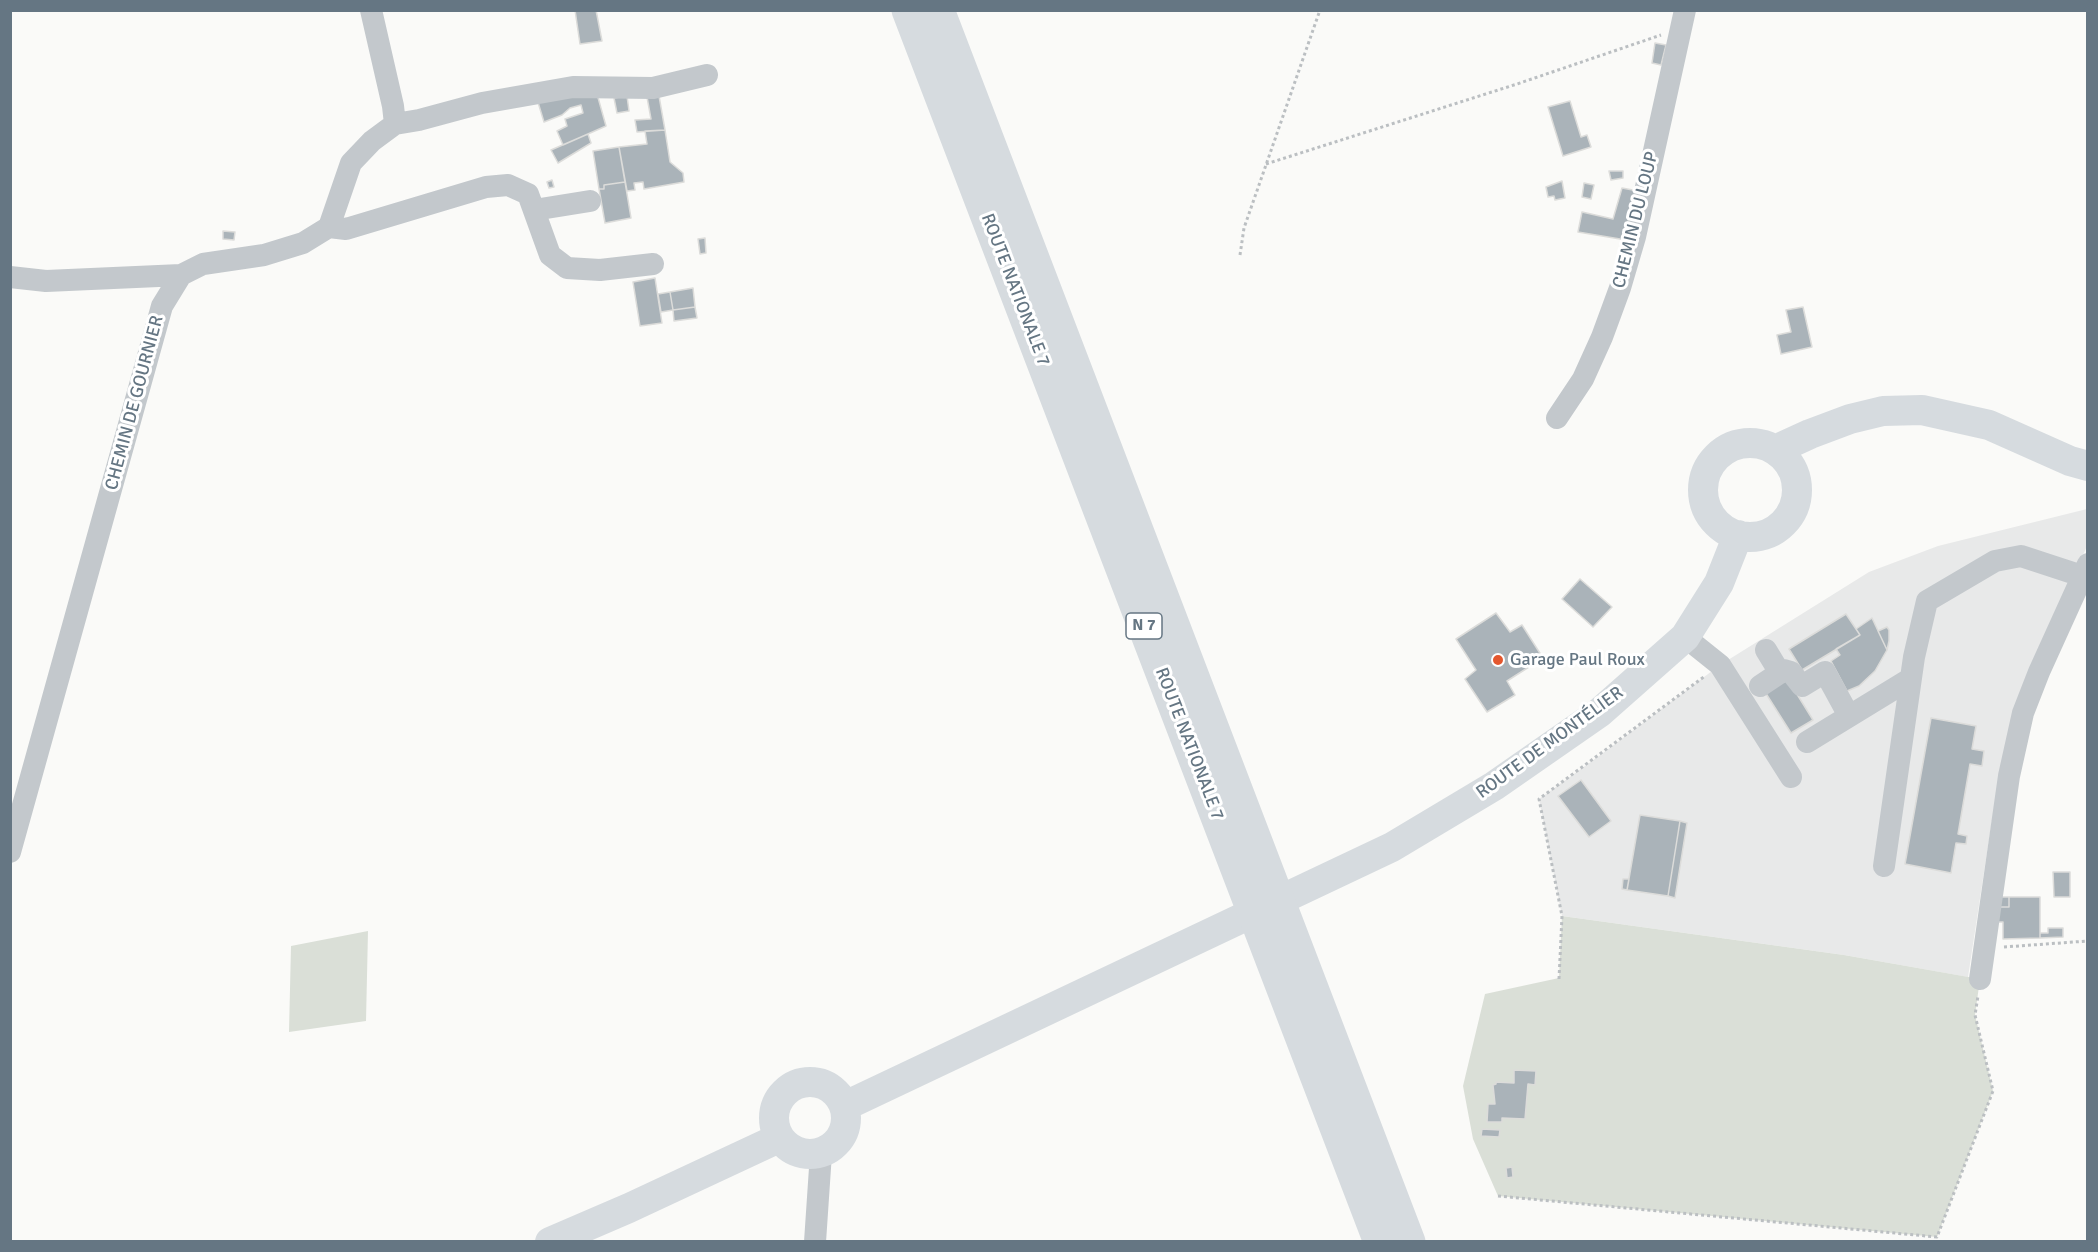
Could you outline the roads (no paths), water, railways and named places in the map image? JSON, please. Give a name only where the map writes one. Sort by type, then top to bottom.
[{"type":"highway","name":"ROUTE NATIONALE 7","points":[[908,10],[1380,1242]]},
{"type":"highway","name":"ROUTE NATIONALE 7","points":[[938,10],[1409,1242]]},
{"type":"main road","points":[[1775,450],[1850,419],[1883,411],[1922,410],[1989,424],[2070,461],[2088,466]]},
{"type":"main road","points":[[1754,442],[1770,447],[1783,455],[1792,468],[1797,482],[1797,498],[1791,513],[1782,525],[1768,533],[1753,537],[1738,536],[1724,529],[1712,518],[1705,505],[1702,489],[1705,474],[1713,460],[1725,450],[1739,444],[1754,442]]},
{"type":"main road","name":"ROUTE DE MONTÉLIER","points":[[845,1106],[1392,847],[1494,786],[1599,713],[1685,637],[1719,582],[1738,536]]},
{"type":"main road","points":[[819,1082],[830,1087],[839,1095],[845,1106],[847,1117],[840,1140],[832,1148],[821,1153],[809,1155],[798,1153],[787,1147],[779,1138],[774,1126],[777,1102],[784,1092],[794,1085],[819,1082]]},
{"type":"main road","points":[[550,1242],[779,1138]]},
{"type":"street","points":[[371,10],[393,106],[394,124]]},
{"type":"street","name":"CHEMIN DU LOUP","points":[[1557,418],[1583,379],[1620,288],[1635,237],[1683,19]]},
{"type":"street","points":[[10,277],[46,281],[181,275],[203,264],[264,255],[303,243],[328,227],[351,163],[372,141],[394,124],[419,120],[482,103],[573,87],[654,88],[708,75]]},
{"type":"street","points":[[328,227],[346,229],[486,188],[508,184],[528,194],[550,255],[567,268],[600,270],[653,264]]},
{"type":"street","points":[[534,210],[590,201]]},
{"type":"street","name":"CHEMIN DE GOURNIER","points":[[10,852],[162,306],[181,275]]},
{"type":"street","points":[[1884,866],[1910,679],[1927,600],[1995,561],[2020,556],[2085,570],[2023,713],[2009,776],[1980,979]]},
{"type":"street","points":[[1685,637],[1720,665],[1791,777]]},
{"type":"street","points":[[1766,650],[1780,673]]},
{"type":"street","points":[[1760,686],[1785,670],[1791,672],[1802,686],[1825,672],[1849,716]]},
{"type":"street","points":[[1808,742],[1910,679]]},
{"type":"street","points":[[815,1242],[821,1153]]},
{"type":"place","name":"Garage Paul Roux","points":[[1498,660]]}]
